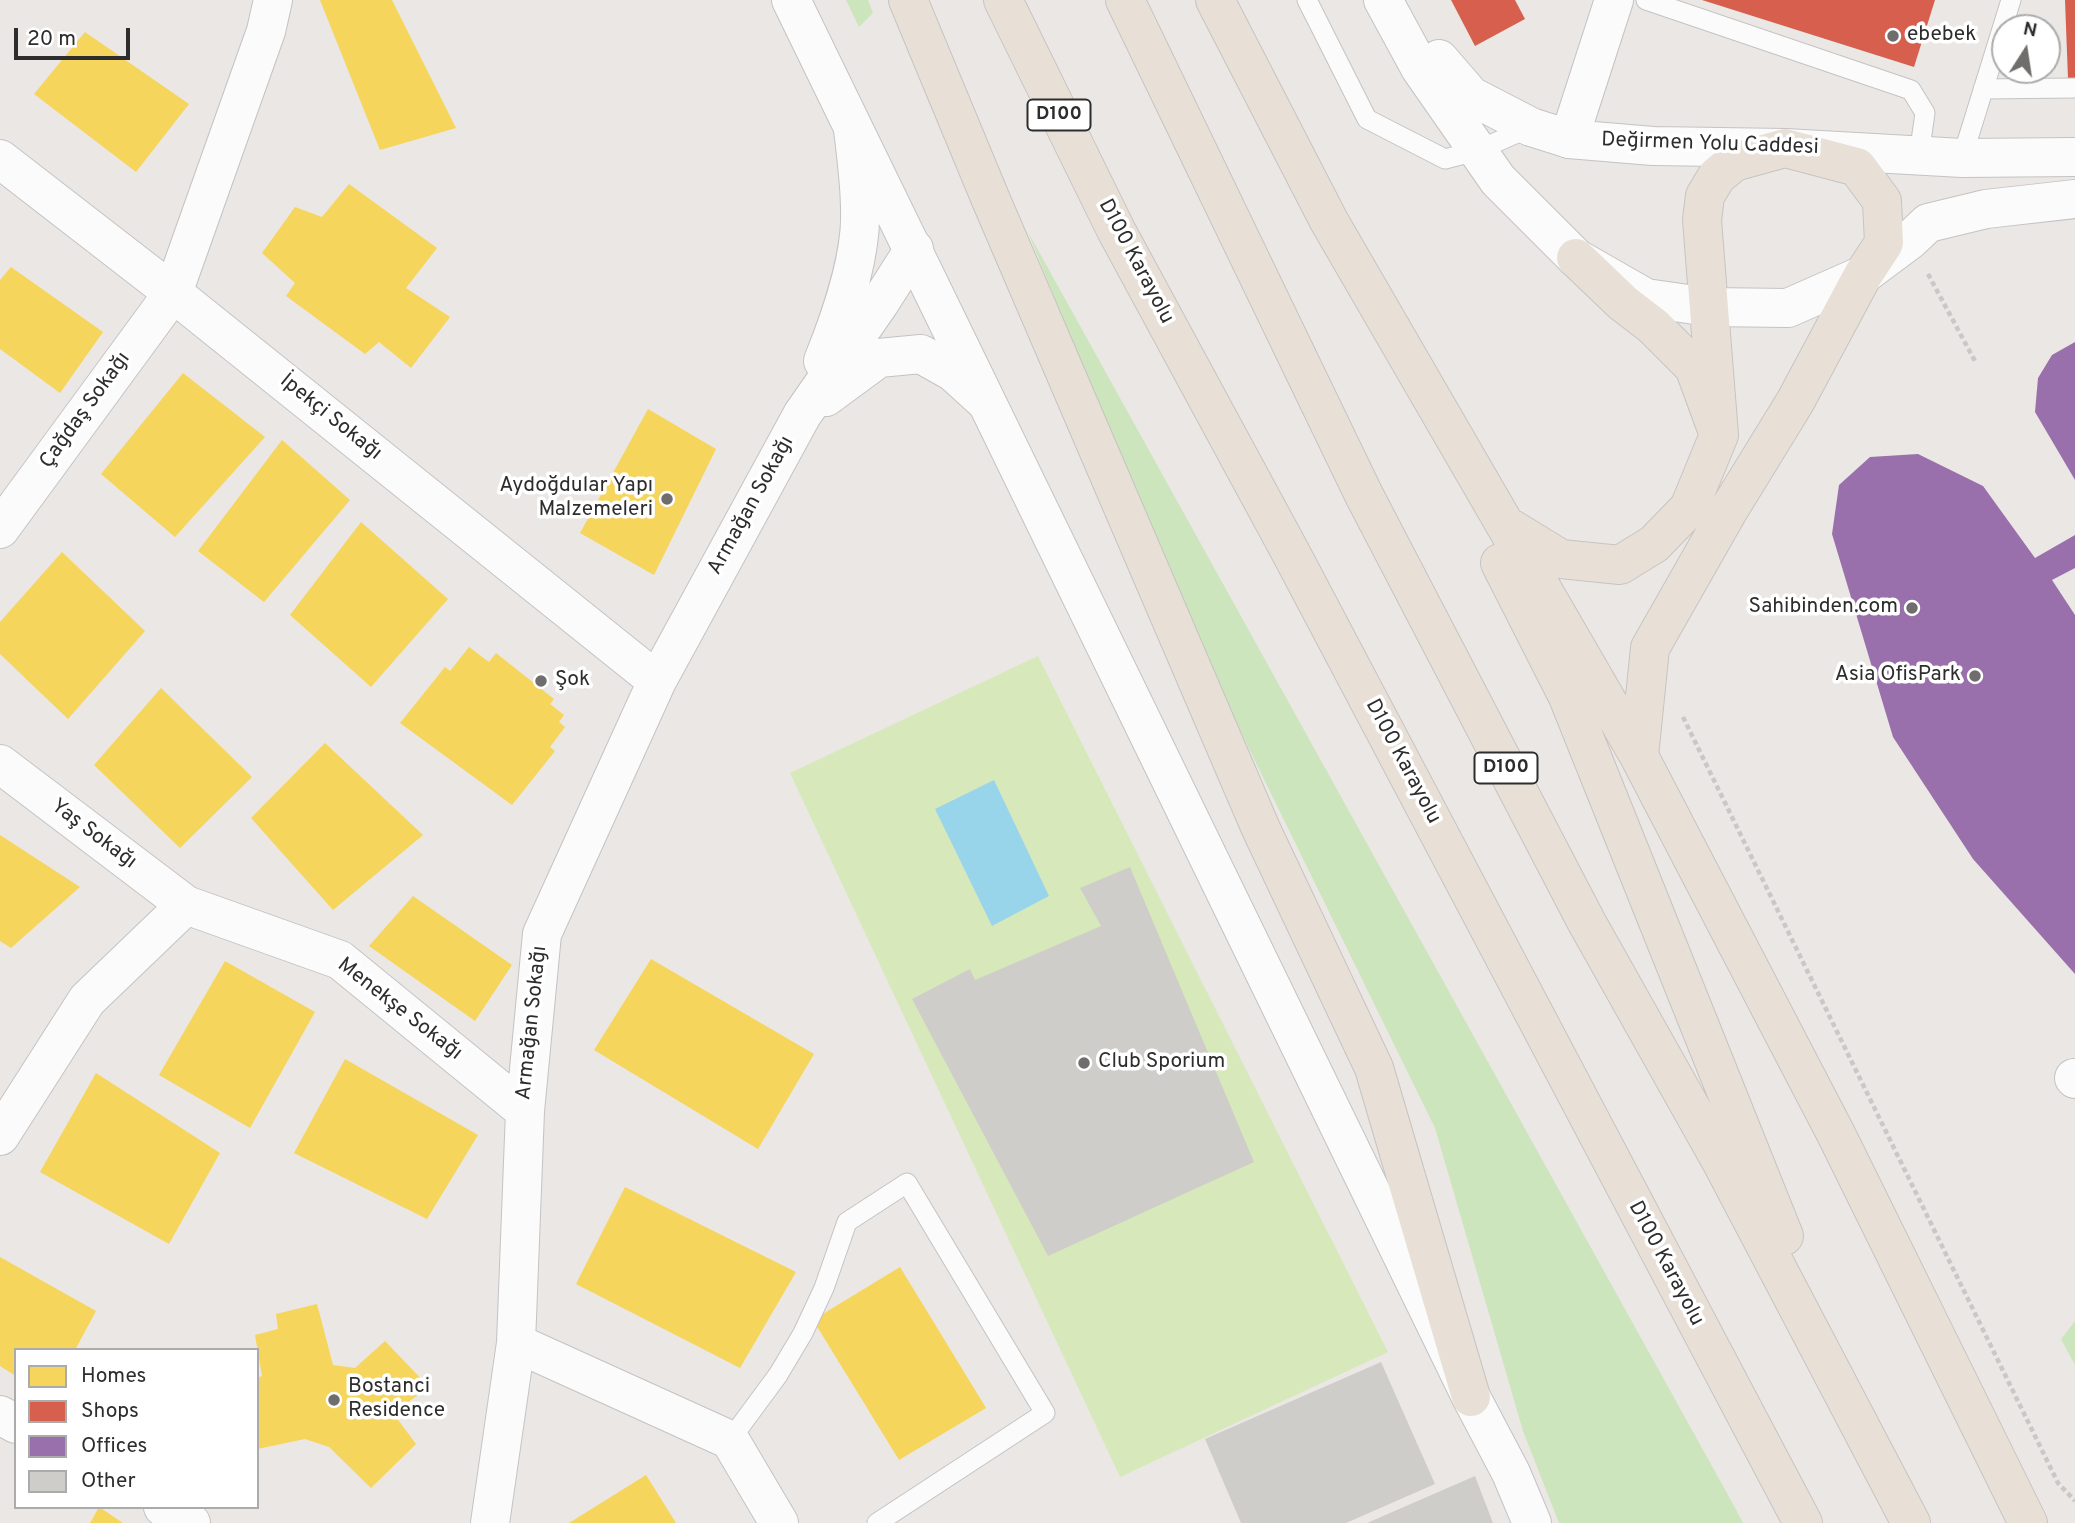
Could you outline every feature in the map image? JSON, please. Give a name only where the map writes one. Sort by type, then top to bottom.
[{"type":"highway","points":[[908,0],[1255,816],[1374,1068],[1471,1397]]},
{"type":"highway","points":[[982,0],[1116,230]]},
{"type":"highway","name":"D100 Karayolu","points":[[1003,0],[1116,230],[1299,567],[1803,1523]]},
{"type":"highway","name":"D100","points":[[1125,0],[1364,495],[1580,909],[1722,1163],[1911,1523]]},
{"type":"highway","points":[[1215,0],[1333,228],[1568,698],[1863,1433]]},
{"type":"highway","points":[[1507,526],[1561,559],[1620,565],[1654,544],[1689,508],[1719,435],[1702,220],[1705,195],[1717,176],[1734,162],[1785,148],[1857,167],[1882,201],[1884,243],[1863,275],[1795,402],[1728,511],[1650,648],[1639,756]]},
{"type":"highway","points":[[1333,228],[1639,756],[1842,1147],[2028,1523]]},
{"type":"highway","points":[[1576,258],[1623,303],[1653,326],[1694,367],[1719,435]]},
{"type":"highway","points":[[1998,1464],[2050,1523]]},
{"type":"street","name":"Çağdaş Sokağı","points":[[0,529],[173,293],[266,31],[274,0]]},
{"type":"street","points":[[791,0],[1471,1397],[1511,1473],[1532,1523]]},
{"type":"street","points":[[1383,0],[1420,68],[1498,180],[1576,258],[1646,299],[1709,307],[1788,308],[1863,275],[1928,223],[1974,211],[2075,199]]},
{"type":"street","name":"Değirmen Yolu Caddesi","points":[[1406,0],[1435,54],[1471,96],[1531,127],[1569,139],[1653,146],[1785,148],[1962,158],[2075,157]]},
{"type":"street","points":[[1569,139],[1614,0]]},
{"type":"street","points":[[802,415],[836,328],[854,259],[861,212],[853,125]]},
{"type":"street","name":"İpekçi Sokağı","points":[[0,159],[173,293],[657,681]]},
{"type":"street","points":[[802,415],[914,249]]},
{"type":"street","points":[[802,415],[879,358],[920,354],[953,372],[986,402]]},
{"type":"street","name":"Armağan Sokağı","points":[[490,1523],[516,1343],[525,1111],[542,934],[657,681],[802,415]]},
{"type":"street","name":"Yaş Sokağı","points":[[0,764],[186,905]]},
{"type":"street","points":[[0,1136],[87,1000],[186,905]]},
{"type":"street","name":"Menekşe Sokağı","points":[[186,905],[340,960],[525,1111]]},
{"type":"street","points":[[516,1343],[730,1440],[779,1523]]},
{"type":"street","points":[[166,1509],[191,1523]]},
{"type":"lane","points":[[1307,0],[1367,119],[1445,159],[1476,151],[1531,127]]},
{"type":"lane","points":[[1646,0],[1911,90],[1925,113],[1919,155]]},
{"type":"lane","points":[[1962,158],[2011,0]]},
{"type":"lane","points":[[1983,89],[2075,88]]},
{"type":"lane","points":[[730,1440],[778,1375],[803,1333],[824,1288],[847,1222],[907,1183],[1045,1413],[877,1523]]},
{"type":"path","points":[[1910,240],[1976,363]]},
{"type":"path","points":[[1680,710],[2058,1483],[2075,1501]]},
{"type":"green space","points":[[846,0],[868,0],[873,13],[859,27]]},
{"type":"green space","points":[[1028,232],[1743,1523],[1559,1523],[1523,1431],[1435,1128],[1231,712],[1104,420]]},
{"type":"green space","name":"Club Sporium","points":[[1038,656],[1388,1352],[1120,1477],[790,773]]},
{"type":"green space","points":[[2075,1321],[2075,1365],[2061,1339]]},
{"type":"water","points":[[994,780],[1049,896],[992,926],[935,809]]},
{"type":"building: Homes","points":[[320,0],[392,0],[456,128],[380,150]]},
{"type":"building: Homes","points":[[85,32],[189,104],[136,172],[34,94]]},
{"type":"building: Homes","points":[[349,184],[437,248],[406,288],[450,317],[411,368],[379,342],[365,354],[286,296],[295,283],[262,253],[295,207],[322,217]]},
{"type":"building: Homes","points":[[11,267],[103,332],[60,393],[0,349],[0,280]]},
{"type":"building: Homes","points":[[183,373],[265,437],[175,537],[101,474]]},
{"type":"building: Homes","points":[[648,409],[716,449],[654,575],[580,533]]},
{"type":"building: Homes","points":[[282,440],[350,500],[264,602],[198,551]]},
{"type":"building: Homes","points":[[361,522],[448,599],[371,687],[290,615]]},
{"type":"building: Homes","points":[[62,552],[145,631],[68,719],[0,654],[0,622]]},
{"type":"building: Homes","points":[[469,647],[489,662],[496,653],[554,699],[550,704],[564,715],[559,722],[565,727],[550,747],[555,751],[512,805],[400,723],[445,667],[450,671]]},
{"type":"building: Homes","points":[[161,688],[252,777],[180,848],[94,765]]},
{"type":"building: Homes","points":[[325,743],[423,835],[333,910],[251,818]]},
{"type":"building: Homes","points":[[0,835],[80,887],[11,948],[0,941]]},
{"type":"building: Homes","points":[[413,896],[512,965],[475,1021],[369,946]]},
{"type":"building: Homes","points":[[651,959],[814,1054],[758,1149],[594,1050]]},
{"type":"building: Homes","points":[[225,961],[315,1012],[250,1128],[159,1075]]},
{"type":"building: Homes","points":[[345,1059],[478,1135],[427,1219],[294,1153]]},
{"type":"building: Homes","points":[[96,1073],[220,1153],[169,1244],[40,1172]]},
{"type":"building: Homes","points":[[625,1187],[796,1272],[740,1368],[576,1284]]},
{"type":"building: Homes","points":[[0,1257],[96,1311],[76,1348],[14,1348],[14,1375],[0,1366]]},
{"type":"building: Homes","points":[[900,1267],[986,1408],[899,1460],[813,1320]]},
{"type":"building: Homes","name":"Bostanci Residence","points":[[317,1304],[333,1365],[355,1368],[385,1341],[429,1387],[393,1413],[416,1444],[371,1488],[329,1447],[305,1439],[259,1449],[259,1377],[262,1376],[255,1335],[278,1329],[276,1314]]},
{"type":"building: Homes","points":[[646,1475],[676,1523],[569,1523]]},
{"type":"building: Homes","points":[[98,1509],[102,1509],[123,1523],[90,1523]]},
{"type":"building: Shops","points":[[1451,0],[1515,0],[1525,19],[1475,46]]},
{"type":"building: Shops","points":[[1702,0],[1935,0],[1914,67]]},
{"type":"building: Shops","points":[[2065,0],[2075,0],[2075,79],[2068,79]]},
{"type":"building: Offices","points":[[2075,342],[2075,480],[2035,412],[2038,378],[2052,355]]},
{"type":"building: Offices","name":"Asia OfisPark","points":[[1918,454],[1983,486],[2035,558],[2075,535],[2075,568],[2052,580],[2075,615],[2075,974],[1973,859],[1893,737],[1832,534],[1839,485],[1870,457]]},
{"type":"building: Other","points":[[1130,867],[1254,1162],[1048,1256],[912,999],[970,969],[975,980],[1101,926],[1080,888]]},
{"type":"building: Other","points":[[1381,1362],[1435,1484],[1346,1523],[1241,1523],[1205,1439]]},
{"type":"building: Other","points":[[1475,1476],[1493,1523],[1367,1523]]},
{"type":"place","name":"ebebek","points":[[1893,36]]},
{"type":"place","name":"Aydoğdular Yapı Malzemeleri","points":[[667,499]]},
{"type":"place","name":"Sahibinden.com","points":[[1912,608]]},
{"type":"place","name":"Asia OfisPark","points":[[1975,676]]},
{"type":"place","name":"Şok","points":[[541,681]]},
{"type":"place","name":"Club Sporium","points":[[1084,1063]]},
{"type":"place","name":"Bostanci Residence","points":[[334,1400]]}]
